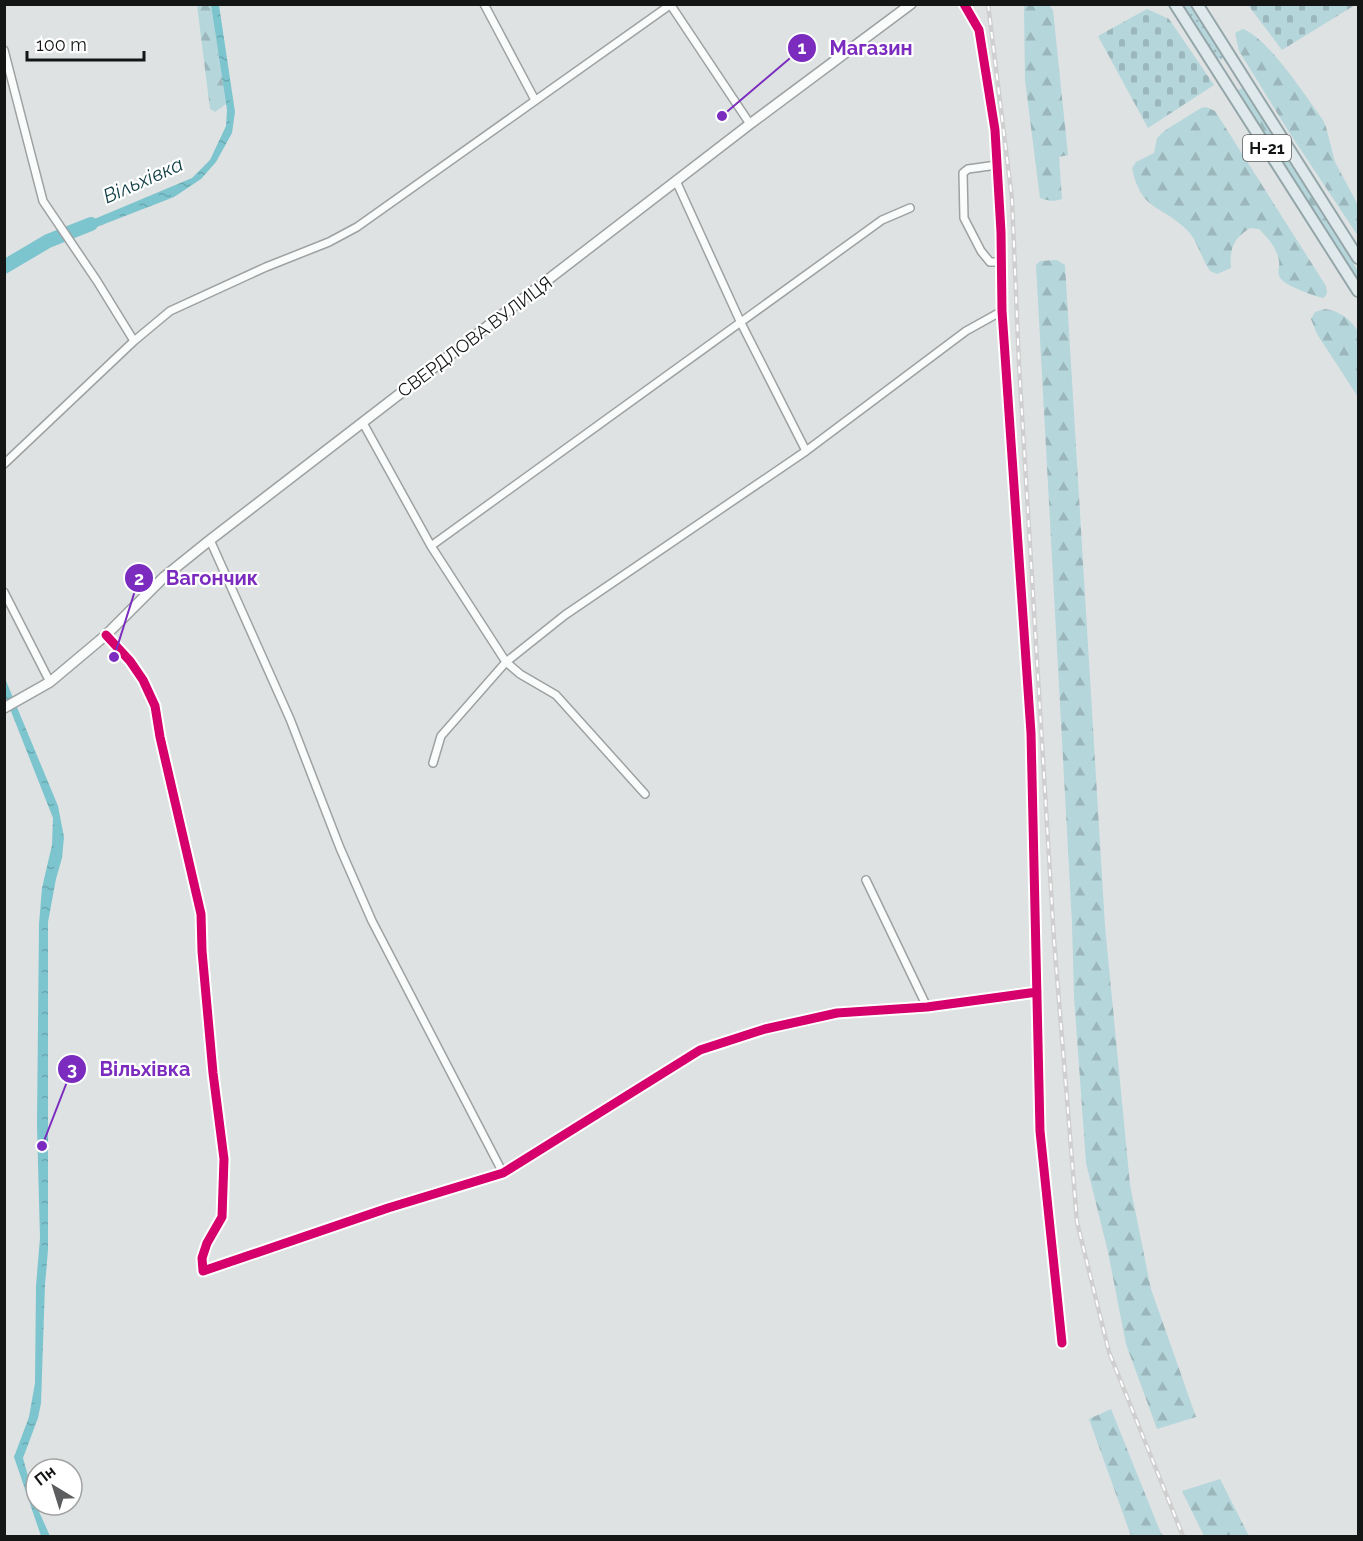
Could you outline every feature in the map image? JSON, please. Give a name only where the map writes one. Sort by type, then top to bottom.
[{"type":"main road","name":"Н-21","points":[[1175,4],[1359,291]]},
{"type":"main road","name":"Н-21","points":[[1197,4],[1359,258]]},
{"type":"street","points":[[484,4],[535,100]]},
{"type":"street","name":"СВЕРДЛОВА ВУЛИЦЯ","points":[[4,708],[36,692],[50,682],[106,635],[164,577],[210,540],[677,183],[750,124],[911,4]]},
{"type":"street","points":[[964,4],[979,30],[985,56],[995,130],[1002,262],[1002,311],[1031,733],[1040,1131],[1062,1343]]},
{"type":"street","points":[[4,464],[134,341],[170,311],[266,267],[320,246],[357,227],[670,5],[750,124]]},
{"type":"street","points":[[4,50],[43,201],[134,341]]},
{"type":"street","points":[[997,165],[968,169],[963,173],[964,218],[981,251],[990,262],[1002,262]]},
{"type":"street","points":[[677,183],[740,321],[806,451]]},
{"type":"street","points":[[431,546],[882,220],[910,208]]},
{"type":"street","points":[[432,763],[441,736],[506,662],[565,615],[806,451],[966,331],[1002,311]]},
{"type":"street","points":[[363,423],[431,546],[506,662],[520,674],[556,695],[645,794]]},
{"type":"street","points":[[210,540],[290,719],[340,848],[372,921],[503,1173]]},
{"type":"street","points":[[4,592],[50,682]]},
{"type":"street","points":[[106,635],[130,661],[143,680],[155,706],[160,737],[201,914],[212,1062],[224,1160],[222,1217],[207,1243],[202,1258],[203,1271],[388,1208],[503,1173],[700,1050],[765,1029],[837,1013],[927,1006],[1037,992]]},
{"type":"street","points":[[866,880],[927,1006]]},
{"type":"green space","points":[[1027,4],[1049,5],[1053,10],[1068,155],[1059,157],[1062,199],[1056,201],[1040,198],[1025,80],[1024,7]]},
{"type":"green space","points":[[197,5],[211,5],[226,104],[215,112],[210,109]]},
{"type":"green space","points":[[1183,5],[1190,5],[1223,57],[1222,60],[1217,58]]},
{"type":"green space","points":[[1248,5],[1355,5],[1282,50]]},
{"type":"green space","points":[[1147,9],[1169,19],[1214,85],[1148,128],[1098,36]]},
{"type":"green space","points":[[1243,29],[1264,44],[1275,56],[1323,120],[1335,162],[1358,205],[1358,236],[1239,51],[1235,33]]},
{"type":"green space","points":[[1242,88],[1358,271],[1358,280],[1238,90]]},
{"type":"green space","points":[[1206,107],[1215,111],[1326,286],[1327,293],[1324,298],[1295,288],[1281,279],[1276,252],[1259,229],[1250,228],[1236,240],[1231,255],[1231,268],[1217,274],[1210,271],[1187,230],[1153,206],[1141,193],[1132,168],[1136,162],[1154,153],[1157,138],[1164,131]]},
{"type":"green space","points":[[1057,260],[1065,265],[1105,926],[1130,1185],[1151,1289],[1196,1417],[1157,1429],[1126,1344],[1108,1252],[1086,1163],[1074,996],[1036,265],[1040,261]]},
{"type":"green space","points":[[1325,309],[1344,316],[1358,331],[1358,397],[1317,334],[1311,319],[1315,312]]},
{"type":"green space","points":[[1111,1409],[1163,1536],[1131,1536],[1089,1419]]},
{"type":"green space","points":[[1220,1479],[1249,1536],[1204,1536],[1182,1491]]},
{"type":"water","points":[[211,5],[219,5],[235,112],[232,133],[216,162],[201,179],[174,197],[76,235],[73,228],[192,178],[210,160],[226,126],[227,110]]},
{"type":"water","points":[[4,676],[58,806],[64,837],[62,858],[48,922],[48,1250],[41,1403],[38,1418],[23,1458],[24,1486],[14,1457],[29,1417],[35,1383],[36,1286],[40,1238],[37,1125],[39,924],[42,888],[52,845],[53,818],[5,696]]},
{"type":"water","points":[[35,1517],[41,1517],[50,1536],[41,1536]]},
{"type":"waterway","name":"Вільхівка","points":[[4,267],[48,241],[91,224]]},
{"type":"railway","points":[[988,4],[1012,199],[1019,365],[1054,940],[1077,1222],[1109,1352],[1183,1536]]},
{"type":"cycle path","points":[[964,4],[979,30],[995,130],[1001,232],[1002,311],[1031,733],[1040,1131],[1062,1343]]},
{"type":"cycle path","points":[[106,635],[130,661],[143,680],[155,706],[160,737],[201,914],[213,1073],[224,1159],[222,1217],[207,1243],[202,1258],[203,1271],[388,1208],[503,1173],[700,1050],[765,1029],[837,1013],[927,1007],[1037,992]]},
{"type":"place","name":"Mагазин","points":[[722,116]]},
{"type":"place","name":"Вагончик","points":[[114,657]]},
{"type":"place","name":"Вільхівка","points":[[42,1146]]}]
